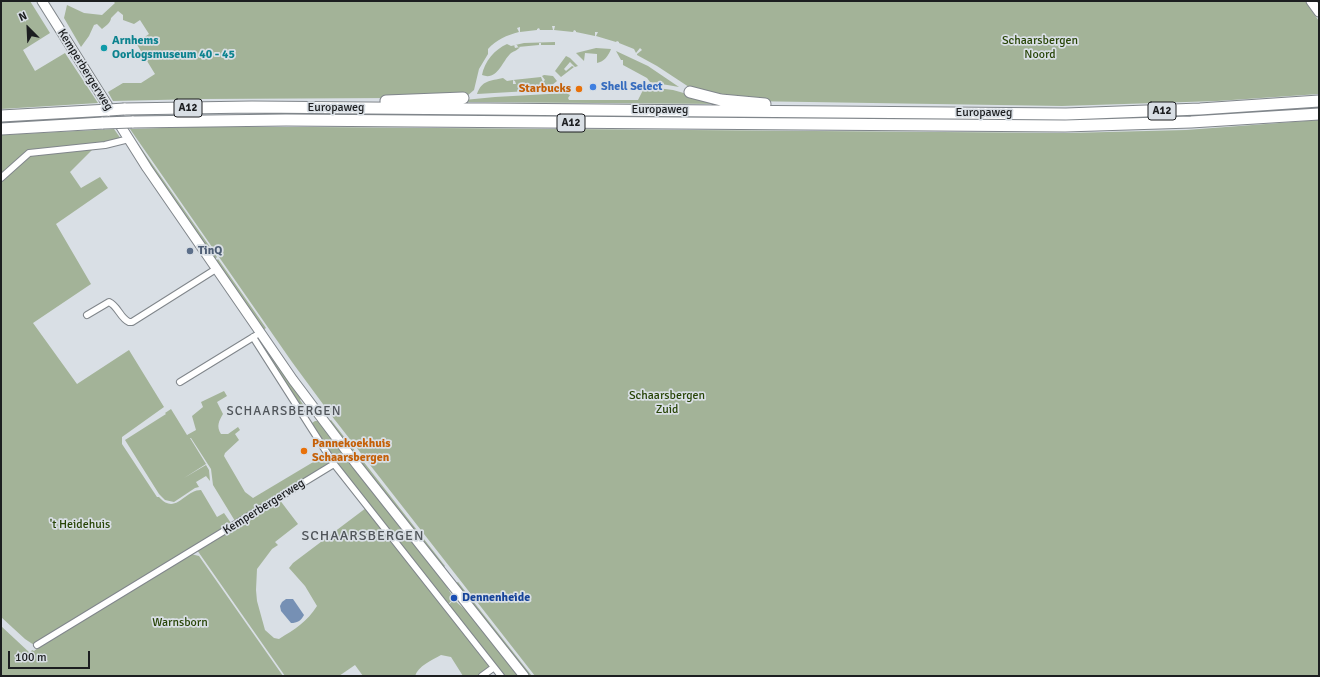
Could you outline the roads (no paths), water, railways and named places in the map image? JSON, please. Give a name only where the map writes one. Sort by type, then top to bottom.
[{"type":"highway","name":"A12","points":[[690,92],[721,100],[752,104],[845,107],[898,112]]},
{"type":"highway","name":"A12","points":[[252,107],[309,102],[463,98]]},
{"type":"highway","name":"Europaweg","points":[[1,116],[95,110],[252,107],[1066,114],[1268,105],[1319,101]]},
{"type":"highway","name":"Europaweg","points":[[1,129],[132,122],[286,120],[1065,126],[1191,122],[1319,114]]},
{"type":"main road","name":"Kemperbergerweg","points":[[42,1],[129,139],[216,269],[257,335],[524,676]]},
{"type":"main road","points":[[1311,1],[1319,12]]},
{"type":"street","points":[[1,178],[29,153],[105,145],[129,139]]},
{"type":"street","points":[[87,315],[109,302],[113,304],[124,320],[132,322],[216,269]]},
{"type":"street","points":[[180,382],[257,335]]},
{"type":"street","name":"Kemperbergerweg","points":[[257,335],[308,424],[334,464],[500,676]]},
{"type":"street","points":[[308,424],[319,415]]},
{"type":"street","name":"Kemperbergerweg","points":[[37,645],[334,464]]},
{"type":"street","points":[[482,676],[494,668]]},
{"type":"water","points":[[286,599],[293,599],[304,615],[302,619],[295,623],[291,623],[281,611],[280,606]]},
{"type":"place","name":"Arnhems Oorlogsmuseum 40 - 45","points":[[104,48]]},
{"type":"place","name":"Shell Select","points":[[593,87]]},
{"type":"place","name":"Starbucks","points":[[579,89]]},
{"type":"place","name":"TinQ","points":[[190,251]]},
{"type":"place","name":"Pannekoekhuis Schaarsbergen","points":[[304,451]]},
{"type":"place","name":"Dennenheide","points":[[454,598]]},
{"type":"district","name":"SCHAARSBERGEN","points":[[284,412]]},
{"type":"district","name":"SCHAARSBERGEN","points":[[363,536]]},
{"type":"park label","name":"Schaarsbergen Noord","points":[[1040,48]]},
{"type":"park label","name":"Schaarsbergen Zuid","points":[[667,403]]},
{"type":"park label","name":"'t Heidehuis","points":[[80,525]]},
{"type":"park label","name":"Warnsborn","points":[[180,623]]}]
